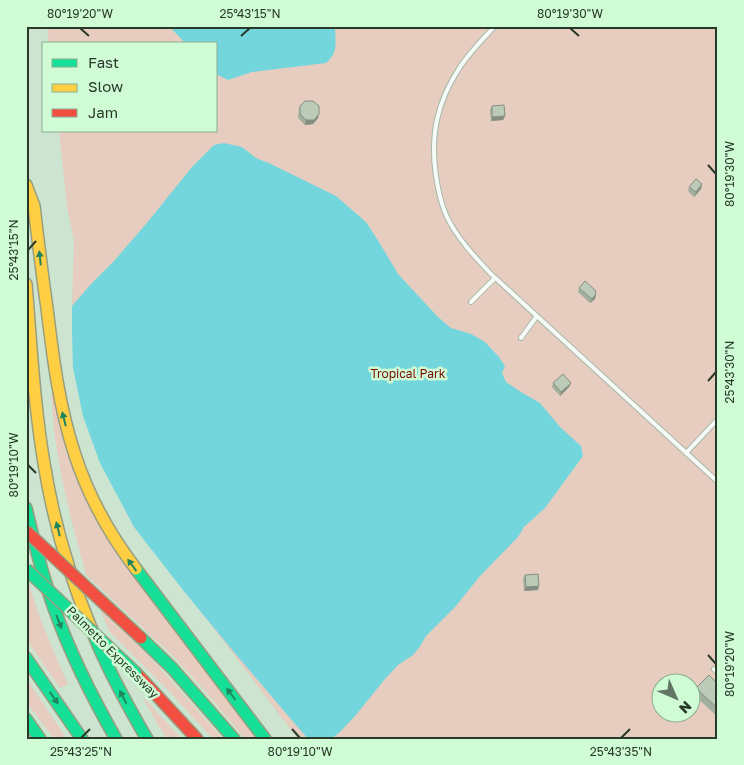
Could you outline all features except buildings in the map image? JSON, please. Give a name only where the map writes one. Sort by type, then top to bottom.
[{"type":"highway","points":[[26,185],[34,206],[48,328],[60,403],[69,439],[87,486],[108,528],[126,556],[265,739]]},
{"type":"highway","points":[[26,284],[40,444],[62,547],[85,617],[116,682],[147,739]]},
{"type":"highway","points":[[26,508],[39,560],[57,618],[81,676],[116,739]]},
{"type":"highway","points":[[26,531],[141,638],[177,674],[234,739]]},
{"type":"highway","name":"Palmetto Expressway","points":[[26,569],[136,673],[197,739]]},
{"type":"highway","points":[[26,658],[82,739]]},
{"type":"highway","points":[[27,719],[40,737]]},
{"type":"lane","points":[[495,26],[463,62],[450,84],[436,120],[433,146],[437,185],[440,200],[447,217],[467,247],[495,278],[718,482]]},
{"type":"lane","points":[[471,302],[495,278]]},
{"type":"lane","points":[[521,338],[537,316]]},
{"type":"lane","points":[[686,452],[718,418]]},
{"type":"lane","points":[[714,669],[718,673]]},
{"type":"green space","name":"Tropical Park","points":[[47,26],[718,26],[718,739],[298,739],[127,515],[72,306],[74,241],[67,206],[59,132],[218,132],[218,42],[49,42]]},
{"type":"green space","points":[[51,394],[54,394],[128,568],[256,739],[245,739],[175,658],[86,575],[63,484],[55,439]]},
{"type":"green space","points":[[26,573],[39,615],[68,684],[60,688],[26,639]]},
{"type":"green space","points":[[100,609],[150,657],[223,739],[213,739],[168,690],[109,631]]},
{"type":"green space","points":[[26,678],[67,739],[54,739],[26,702]]},
{"type":"green space","points":[[142,696],[182,739],[167,739]]},
{"type":"water","points":[[169,26],[335,26],[335,51],[326,63],[252,72],[228,80],[218,75],[218,42],[184,42]]},
{"type":"water","points":[[224,143],[242,147],[256,158],[336,196],[366,222],[398,274],[438,317],[451,328],[471,334],[485,342],[505,366],[502,373],[506,382],[540,403],[560,427],[581,446],[583,456],[545,508],[524,527],[518,537],[480,576],[455,607],[426,636],[413,655],[398,665],[355,716],[331,739],[308,739],[233,651],[134,527],[100,463],[83,416],[73,368],[72,306],[146,224],[192,167],[214,145]]},
{"type":"traffic: fast","points":[[26,508],[42,571],[60,625],[82,675],[116,739]]},
{"type":"traffic: fast","points":[[26,569],[136,673]]},
{"type":"traffic: fast","points":[[136,569],[265,739]]},
{"type":"traffic: fast","points":[[91,628],[117,685],[147,739]]},
{"type":"traffic: fast","points":[[141,638],[172,668],[234,739]]},
{"type":"traffic: fast","points":[[26,658],[82,739]]},
{"type":"traffic: fast","points":[[26,719],[40,739]]},
{"type":"traffic: slow","points":[[26,185],[34,206],[54,364],[69,437],[93,500],[117,542],[136,569]]},
{"type":"traffic: slow","points":[[26,284],[35,396],[48,484],[63,547],[91,628]]},
{"type":"traffic: jam","points":[[26,531],[141,638]]},
{"type":"traffic: jam","points":[[136,673],[197,739]]}]
